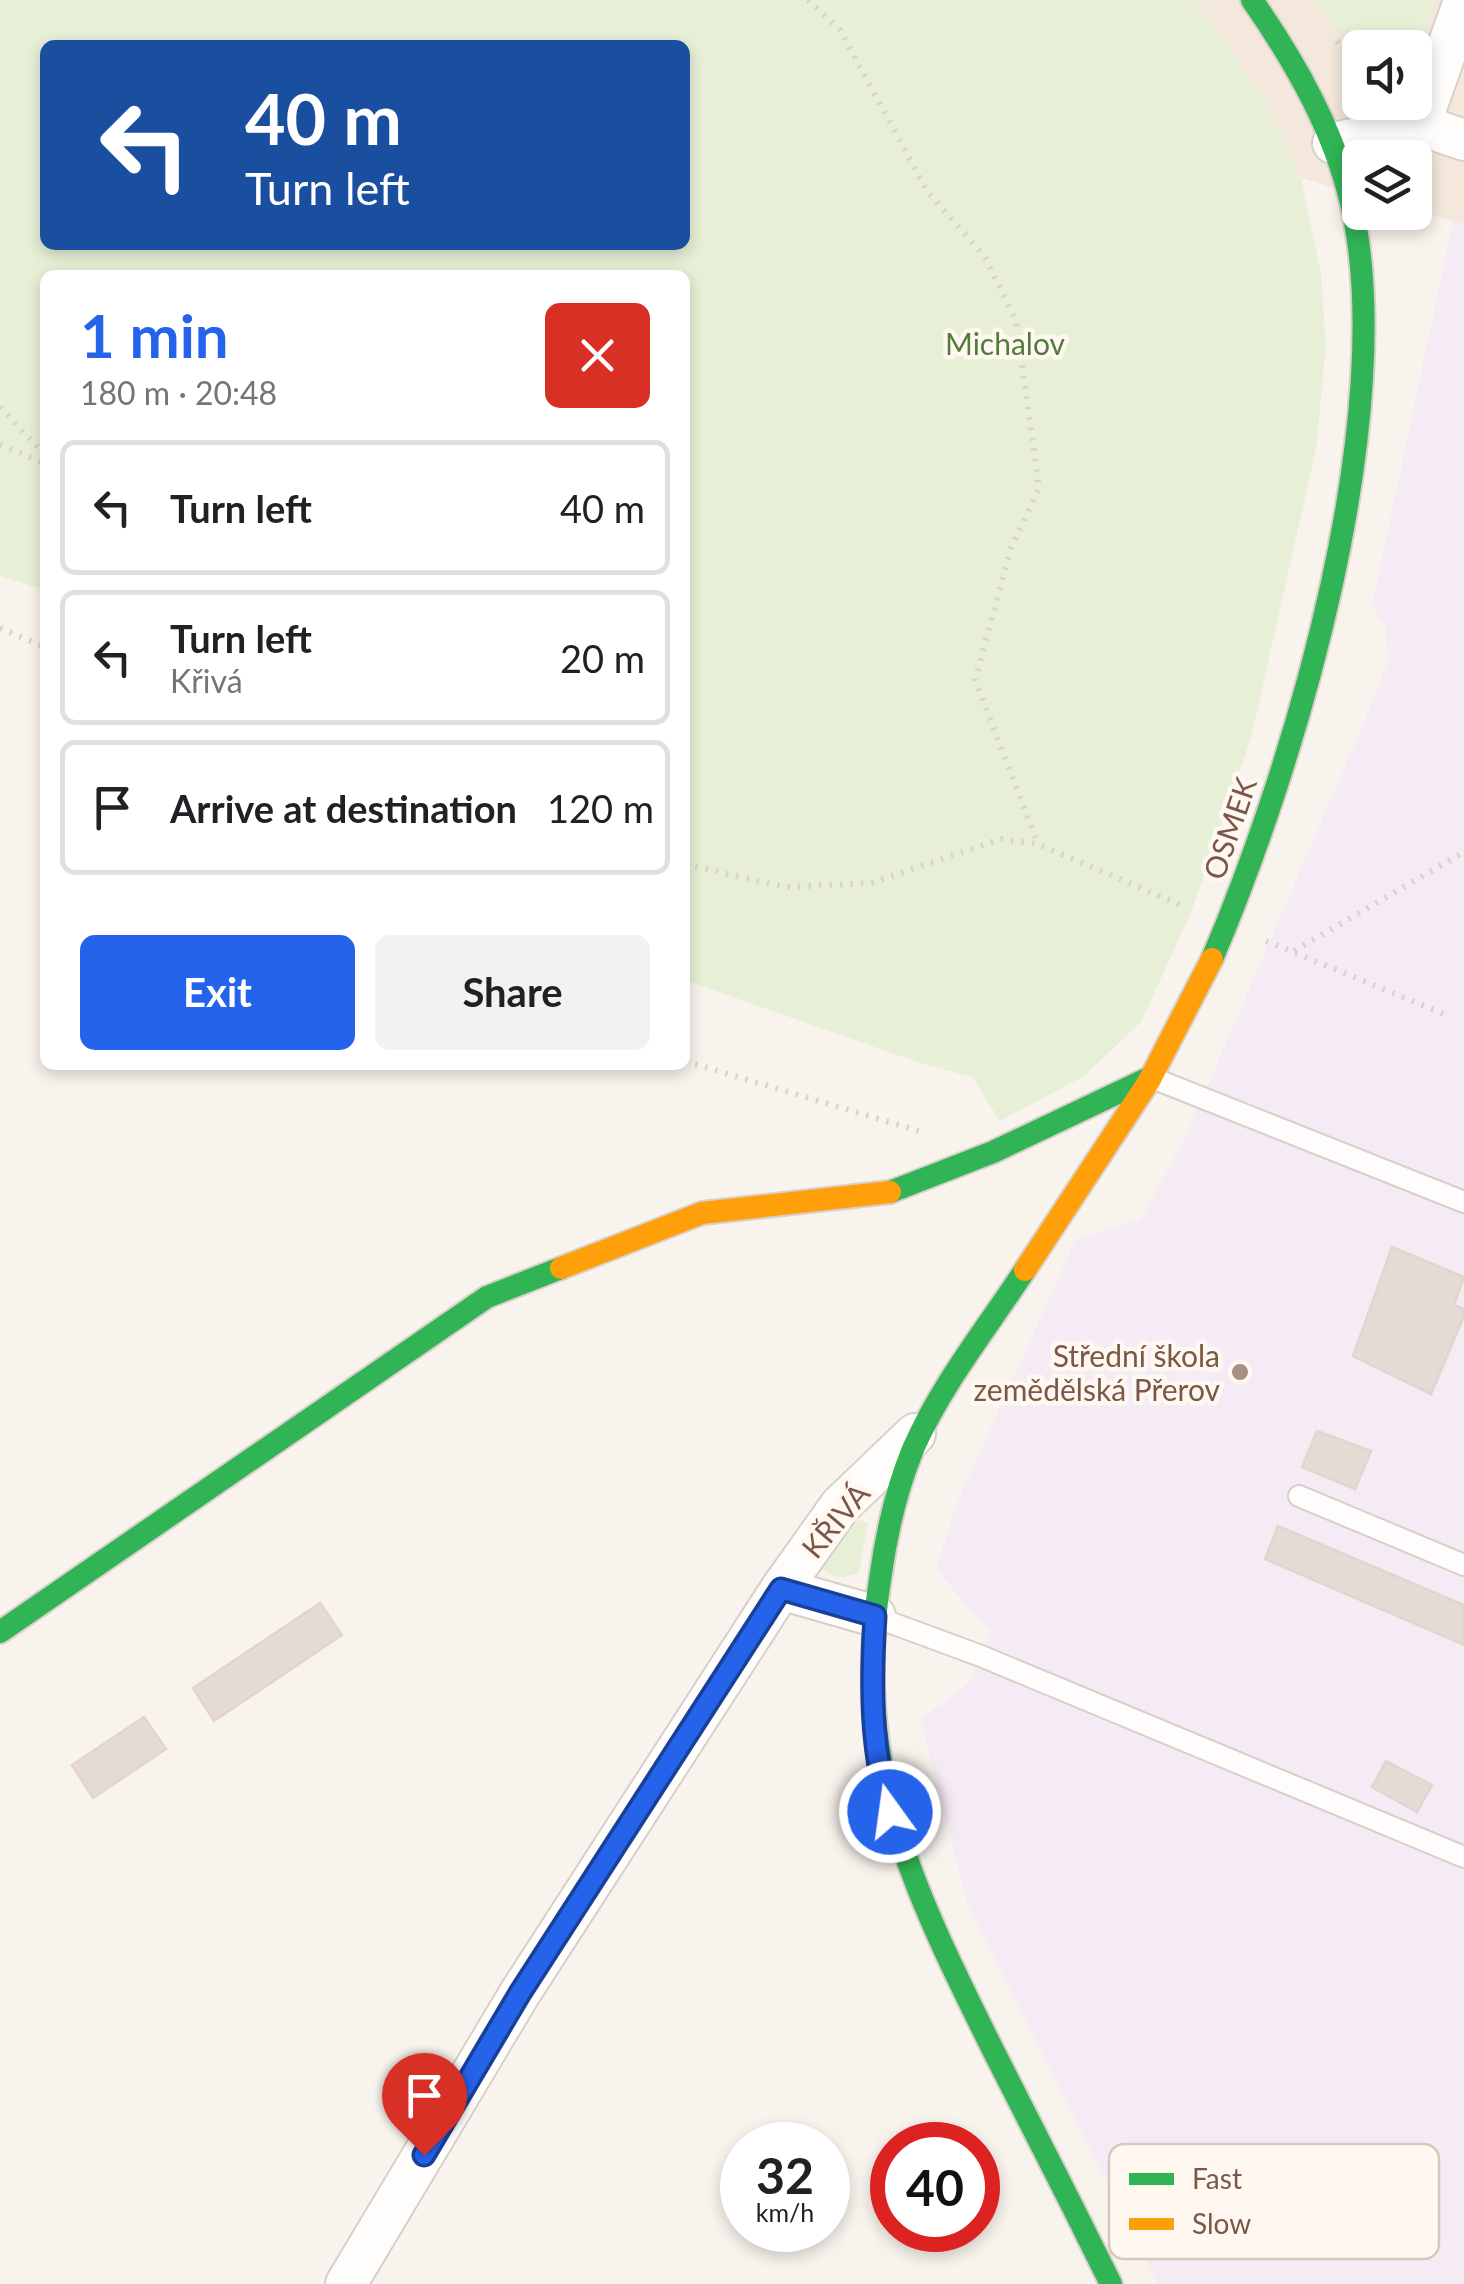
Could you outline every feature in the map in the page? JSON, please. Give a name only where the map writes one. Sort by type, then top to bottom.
[{"type":"street","name":"OSMEK","points":[[1111,2284],[960,1983],[910,1871],[881,1782],[870,1692],[875,1616],[887,1534],[923,1426],[1151,1078],[1227,924],[1270,804],[1298,705],[1354,459],[1364,370],[1364,298],[1357,232],[1334,143],[1310,93],[1252,0]]},
{"type":"street","points":[[1420,126],[1464,2]]},
{"type":"street","points":[[1334,143],[1420,126],[1464,140]]},
{"type":"street","points":[[0,1632],[487,1298],[702,1213],[878,1196],[993,1152],[1151,1078]]},
{"type":"street","name":"KŘIVÁ","points":[[346,2284],[520,1993],[781,1589],[840,1506],[923,1426]]},
{"type":"street","points":[[781,1589],[875,1616]]},
{"type":"lane","points":[[1151,1078],[1464,1202]]},
{"type":"lane","points":[[1299,1496],[1464,1565]]},
{"type":"lane","points":[[875,1616],[981,1656],[1464,1857]]},
{"type":"path","points":[[808,0],[840,30],[927,191],[985,257],[1016,321],[1039,488],[1011,548],[975,680],[1038,844]]},
{"type":"path","points":[[0,406],[40,450]]},
{"type":"path","points":[[0,444],[40,462]]},
{"type":"path","points":[[0,628],[40,645]]},
{"type":"path","points":[[690,865],[785,886],[871,884],[1002,839],[1038,844],[1449,1016]]},
{"type":"path","points":[[1292,952],[1464,852]]},
{"type":"path","points":[[690,1062],[922,1132]]},
{"type":"shaded area","points":[[1194,0],[1464,0],[1464,224],[1432,215],[1432,140],[1342,140],[1342,190],[1301,178],[1262,94]]},
{"type":"shaded area","name":"Střední škola zemědělská Přerov","points":[[1453,221],[1464,224],[1464,2284],[1158,2284],[1145,2259],[1439,2259],[1439,2144],[1109,2144],[1109,2186],[968,1905],[920,1720],[970,1682],[990,1632],[936,1569],[957,1503],[1075,1241],[1142,1219],[1188,1131],[1388,660],[1385,624],[1372,606]]},
{"type":"green space","name":"Michalov","points":[[0,0],[1194,0],[1262,94],[1301,178],[1321,273],[1326,347],[1316,449],[1251,738],[1192,910],[1141,1022],[1084,1076],[1000,1121],[972,1077],[920,1063],[690,982],[690,270],[40,270],[40,588],[0,576]]},
{"type":"green space","points":[[1315,0],[1436,0],[1426,30],[1342,30],[1342,35]]},
{"type":"green space","points":[[859,1520],[868,1523],[859,1573],[831,1575],[822,1568],[822,1558]]},
{"type":"building","points":[[1392,1247],[1464,1277],[1454,1305],[1464,1309],[1464,1316],[1431,1394],[1353,1356]]},
{"type":"building","points":[[1317,1431],[1371,1451],[1355,1489],[1302,1467]]},
{"type":"building","points":[[1278,1526],[1464,1605],[1464,1645],[1265,1559]]},
{"type":"building","points":[[320,1603],[342,1635],[214,1721],[193,1688]]},
{"type":"building","points":[[144,1717],[166,1749],[93,1798],[72,1765]]},
{"type":"building","points":[[1386,1761],[1432,1785],[1417,1812],[1372,1787]]},
{"type":"traffic: fast","points":[[1212,959],[1276,788],[1306,689],[1351,482],[1362,382],[1363,287],[1343,175],[1311,97],[1252,0]]},
{"type":"traffic: fast","points":[[890,1192],[993,1152],[1151,1077]]},
{"type":"traffic: fast","points":[[0,1632],[487,1297],[561,1268]]},
{"type":"traffic: fast","points":[[1025,1270],[951,1380],[924,1425],[907,1464],[881,1573],[874,1641],[874,1704],[881,1763],[894,1820],[913,1876],[963,1989],[1111,2284]]},
{"type":"traffic: slow","points":[[1025,1270],[1149,1081],[1212,959]]},
{"type":"traffic: slow","points":[[561,1268],[702,1213],[890,1192]]},
{"type":"place","name":"Střední škola zemědělská Přerov","points":[[1240,1372]]},
{"type":"route","points":[[424,2155],[520,1993],[781,1589],[875,1616],[870,1692],[881,1782],[890,1812]]}]
